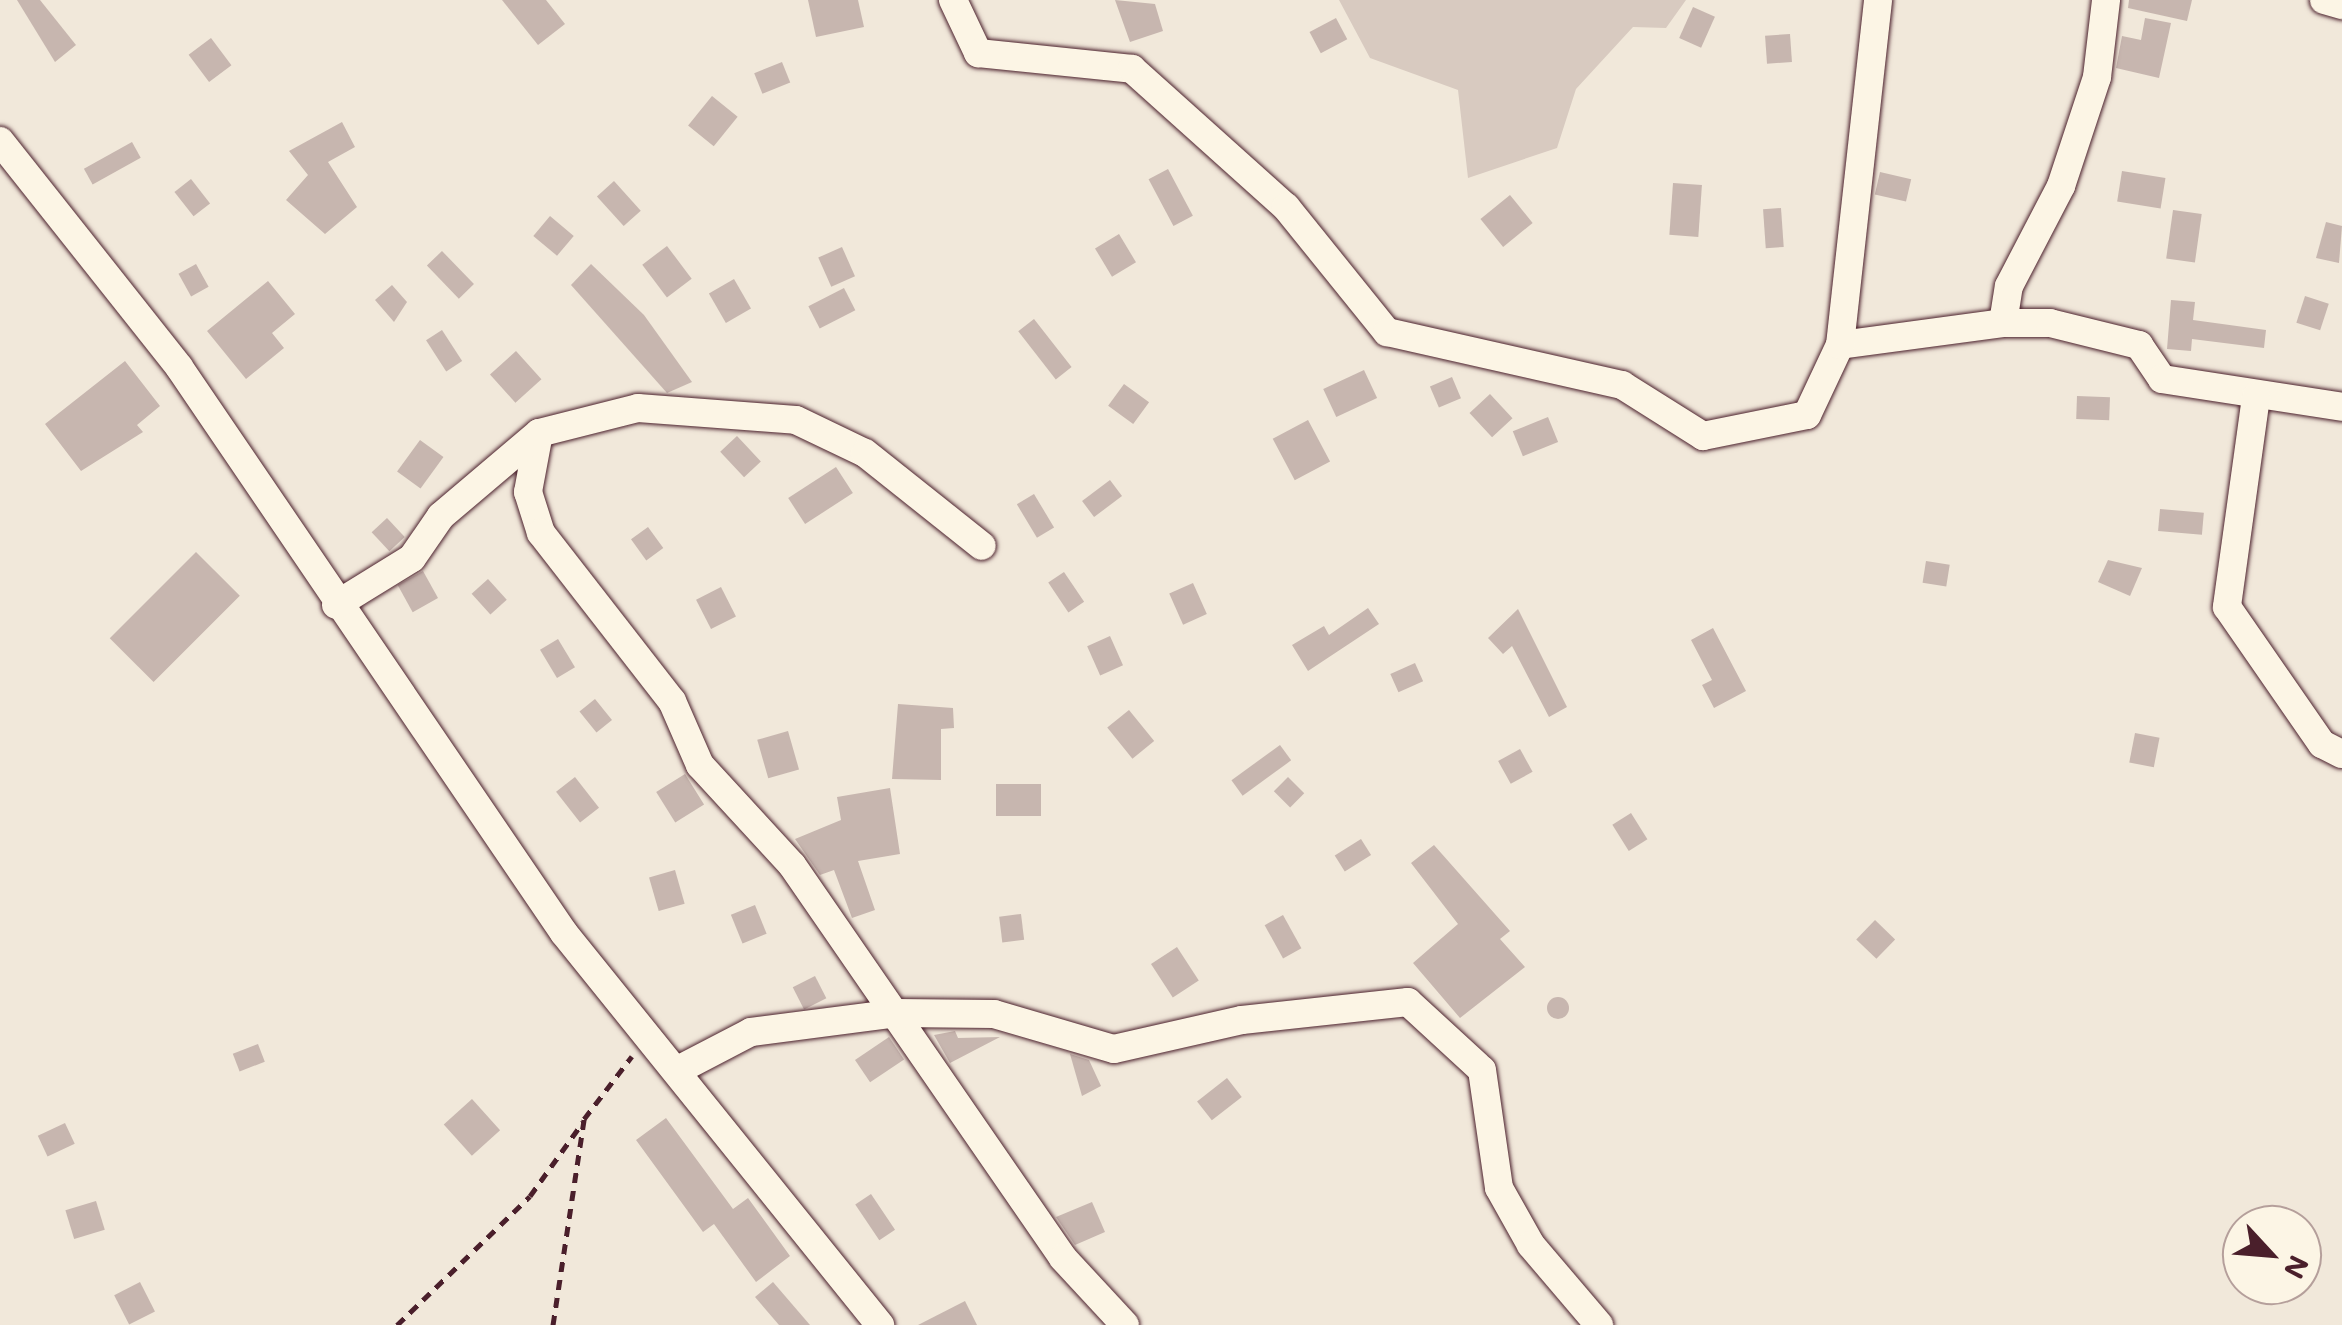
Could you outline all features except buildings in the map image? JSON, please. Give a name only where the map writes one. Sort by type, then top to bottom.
[{"type":"street","points":[[953,0],[978,53],[1132,69],[1286,208],[1388,332],[1622,385],[1704,436],[1807,415],[1840,345],[1878,0]]},
{"type":"street","points":[[2003,323],[2009,286],[2061,186],[2091,96],[2106,0]]},
{"type":"street","points":[[2324,0],[2342,4]]},
{"type":"street","points":[[0,140],[179,366],[498,844],[644,1036],[678,1070],[880,1325]]},
{"type":"street","points":[[1840,345],[2003,323],[2050,323],[2140,345],[2162,379],[2342,406]]},
{"type":"street","points":[[2256,396],[2226,606],[2322,744],[2342,754]]},
{"type":"street","points":[[336,605],[412,558],[441,516],[539,433],[595,414],[685,405],[796,420],[865,453],[982,546]]},
{"type":"street","points":[[539,433],[528,492],[541,533],[672,701],[700,765],[792,865],[1062,1258],[1124,1325]]},
{"type":"street","points":[[678,1070],[751,1032],[897,1013],[994,1014],[1114,1049],[1242,1020],[1408,1002],[1482,1070],[1498,1188],[1532,1246],[1599,1325]]},
{"type":"path","points":[[397,1325],[530,1196],[644,1036]]},
{"type":"path","points":[[553,1325],[584,1119]]},
{"type":"shaded area","points":[[1339,0],[1686,0],[1666,28],[1633,27],[1576,89],[1557,148],[1468,178],[1458,90],[1370,58]]}]
